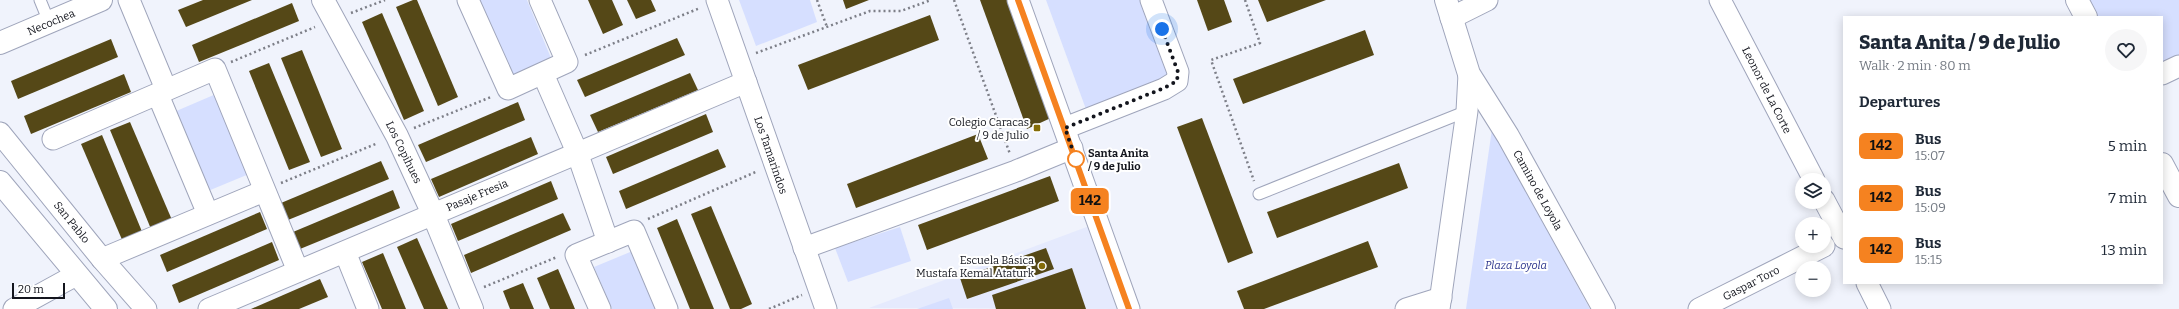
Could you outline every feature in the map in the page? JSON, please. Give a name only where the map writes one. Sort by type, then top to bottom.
[{"type":"street","name":"Necochea","points":[[0,43],[102,0]]},
{"type":"street","points":[[128,0],[208,214]]},
{"type":"street","name":"Los Copihues","points":[[323,0],[397,136],[433,214],[469,302]]},
{"type":"street","points":[[468,0],[508,89],[568,62],[540,0]]},
{"type":"street","name":"Los Tamarindos","points":[[718,0],[826,309]]},
{"type":"street","points":[[1018,0],[1129,309]]},
{"type":"street","points":[[1065,128],[1164,88],[1177,81],[1178,72],[1151,0]]},
{"type":"street","points":[[1448,9],[1487,0]]},
{"type":"street","name":"Leonor de La Corte","points":[[1720,0],[1810,173]]},
{"type":"street","points":[[2077,0],[2085,16]]},
{"type":"street","name":"Camino de Loyola","points":[[1448,9],[1469,74],[1508,136],[1604,309]]},
{"type":"street","points":[[2163,74],[2179,66]]},
{"type":"street","points":[[53,138],[215,69],[298,271]]},
{"type":"street","points":[[543,74],[577,152],[608,242]]},
{"type":"street","name":"Camino de Loyola","points":[[1440,304],[1467,111],[1469,74]]},
{"type":"street","name":"Pasaje Fresia","points":[[209,309],[577,152],[746,82]]},
{"type":"street","name":"San Pablo","points":[[0,133],[102,259],[146,309]]},
{"type":"street","points":[[804,248],[1016,171],[1072,148]]},
{"type":"street","points":[[2163,166],[2179,196]]},
{"type":"street","points":[[0,182],[76,275],[106,309]]},
{"type":"street","points":[[102,259],[264,191]]},
{"type":"street","points":[[1829,209],[1843,235]]},
{"type":"street","points":[[600,309],[576,255],[634,231],[667,309]]},
{"type":"street","name":"Gaspar Toro","points":[[1831,243],[1843,237]]},
{"type":"street","points":[[345,252],[368,309]]},
{"type":"street","name":"Gaspar Toro","points":[[1699,309],[1810,253]]},
{"type":"street","points":[[14,309],[76,275]]},
{"type":"street","points":[[1868,284],[1880,309]]},
{"type":"street","points":[[1406,309],[1440,304]]},
{"type":"lane","points":[[40,0],[49,22]]},
{"type":"lane","points":[[1259,194],[1467,111]]},
{"type":"path","points":[[215,69],[385,0]]},
{"type":"path","points":[[568,62],[718,0]]},
{"type":"path","points":[[817,0],[827,27]]},
{"type":"path","points":[[738,59],[870,11],[901,11],[930,0]]},
{"type":"path","points":[[954,0],[1016,171]]},
{"type":"path","points":[[1244,0],[1260,43],[1211,60],[1259,194]]},
{"type":"path","points":[[634,231],[637,224],[775,164]]},
{"type":"path","points":[[469,302],[567,252],[576,255]]},
{"type":"path","points":[[769,309],[818,288]]},
{"type":"shaded area","name":"Escuela Básica Mustafa Kemal Ataturk","points":[[1092,225],[1117,309],[869,308]]},
{"type":"green space","points":[[465,0],[527,0],[551,58],[506,81]]},
{"type":"green space","points":[[739,0],[810,0],[817,22],[756,46]]},
{"type":"green space","points":[[1046,0],[1162,0],[1189,74],[1087,112]]},
{"type":"green space","points":[[2084,0],[2179,0],[2179,55],[2163,63],[2163,16],[2092,16]]},
{"type":"green space","points":[[216,94],[249,174],[208,191],[174,112]]},
{"type":"green space","name":"Plaza Loyola","points":[[1492,129],[1590,309],[1466,309]]},
{"type":"green space","points":[[900,227],[911,261],[848,282],[835,248]]},
{"type":"green space","points":[[635,250],[660,309],[612,309],[594,267]]},
{"type":"green space","points":[[949,298],[953,309],[917,309]]},
{"type":"building","points":[[203,0],[252,0],[186,27],[178,10]]},
{"type":"building","points":[[413,0],[417,0],[458,97],[438,106],[396,7]]},
{"type":"building","points":[[588,0],[612,0],[623,25],[603,34]]},
{"type":"building","points":[[627,0],[651,0],[656,11],[636,19]]},
{"type":"building","points":[[843,0],[869,0],[846,9]]},
{"type":"building","points":[[980,0],[1009,0],[1053,117],[1027,129]]},
{"type":"building","points":[[1197,0],[1224,0],[1232,22],[1208,31]]},
{"type":"building","points":[[1258,0],[1326,0],[1267,22]]},
{"type":"building","points":[[292,3],[299,21],[199,62],[192,45]]},
{"type":"building","points":[[382,13],[424,111],[404,120],[362,22]]},
{"type":"building","points":[[930,15],[939,40],[808,90],[798,65]]},
{"type":"building","points":[[1365,30],[1374,55],[1243,104],[1233,79]]},
{"type":"building","points":[[677,38],[685,55],[585,97],[577,80]]},
{"type":"building","points":[[111,39],[118,57],[18,99],[11,81]]},
{"type":"building","points":[[302,50],[342,149],[321,157],[281,58]]},
{"type":"building","points":[[269,63],[310,162],[289,170],[249,71]]},
{"type":"building","points":[[690,73],[698,90],[598,132],[590,115]]},
{"type":"building","points":[[124,74],[131,92],[31,134],[24,116]]},
{"type":"building","points":[[518,102],[525,120],[426,162],[418,145]]},
{"type":"building","points":[[706,114],[713,132],[613,174],[606,157]]},
{"type":"building","points":[[1202,118],[1253,253],[1228,263],[1177,127]]},
{"type":"building","points":[[130,122],[172,220],[151,229],[110,130]]},
{"type":"building","points":[[978,134],[988,159],[856,208],[847,184]]},
{"type":"building","points":[[102,135],[143,234],[123,242],[81,144]]},
{"type":"building","points":[[531,137],[538,154],[439,197],[431,179]]},
{"type":"building","points":[[718,149],[726,167],[626,209],[619,191]]},
{"type":"building","points":[[381,161],[389,179],[288,220],[281,203]]},
{"type":"building","points":[[1399,163],[1408,188],[1277,238],[1267,212]]},
{"type":"building","points":[[1050,176],[1059,201],[927,250],[918,225]]},
{"type":"building","points":[[551,181],[558,199],[458,241],[451,224]]},
{"type":"building","points":[[393,190],[400,208],[300,249],[293,232]]},
{"type":"building","points":[[711,206],[752,304],[741,309],[730,309],[691,214]]},
{"type":"building","points":[[260,212],[267,229],[167,272],[160,255]]},
{"type":"building","points":[[563,213],[571,230],[471,273],[464,255]]},
{"type":"building","points":[[677,219],[714,309],[690,309],[657,228]]},
{"type":"building","points":[[417,238],[448,309],[424,309],[397,247]]},
{"type":"building","points":[[1368,241],[1378,267],[1264,309],[1244,309],[1237,291]]},
{"type":"building","points":[[272,242],[279,260],[179,303],[172,285]]},
{"type":"building","points":[[1046,248],[1054,269],[967,299],[960,278]]},
{"type":"building","points":[[383,253],[406,309],[382,309],[362,262]]},
{"type":"building","points":[[1072,268],[1086,309],[996,309],[992,295]]},
{"type":"building","points":[[558,269],[575,309],[550,309],[537,278]]},
{"type":"building","points":[[320,279],[328,297],[299,309],[251,309]]},
{"type":"building","points":[[523,283],[534,309],[510,309],[503,291]]},
{"type":"bus line","name":"142","points":[[1018,0],[1129,309]]},
{"type":"place","name":"Colegio Caracas / 9 de Julio","points":[[1037,128]]},
{"type":"place","name":"Santa Anita / 9 de Julio","points":[[1076,159]]},
{"type":"place","name":"Escuela Básica Mustafa Kemal Ataturk","points":[[1042,266]]},
{"type":"route","points":[[1076,159],[1077,163],[1065,128],[1164,88],[1177,81],[1178,72],[1162,29]]}]
